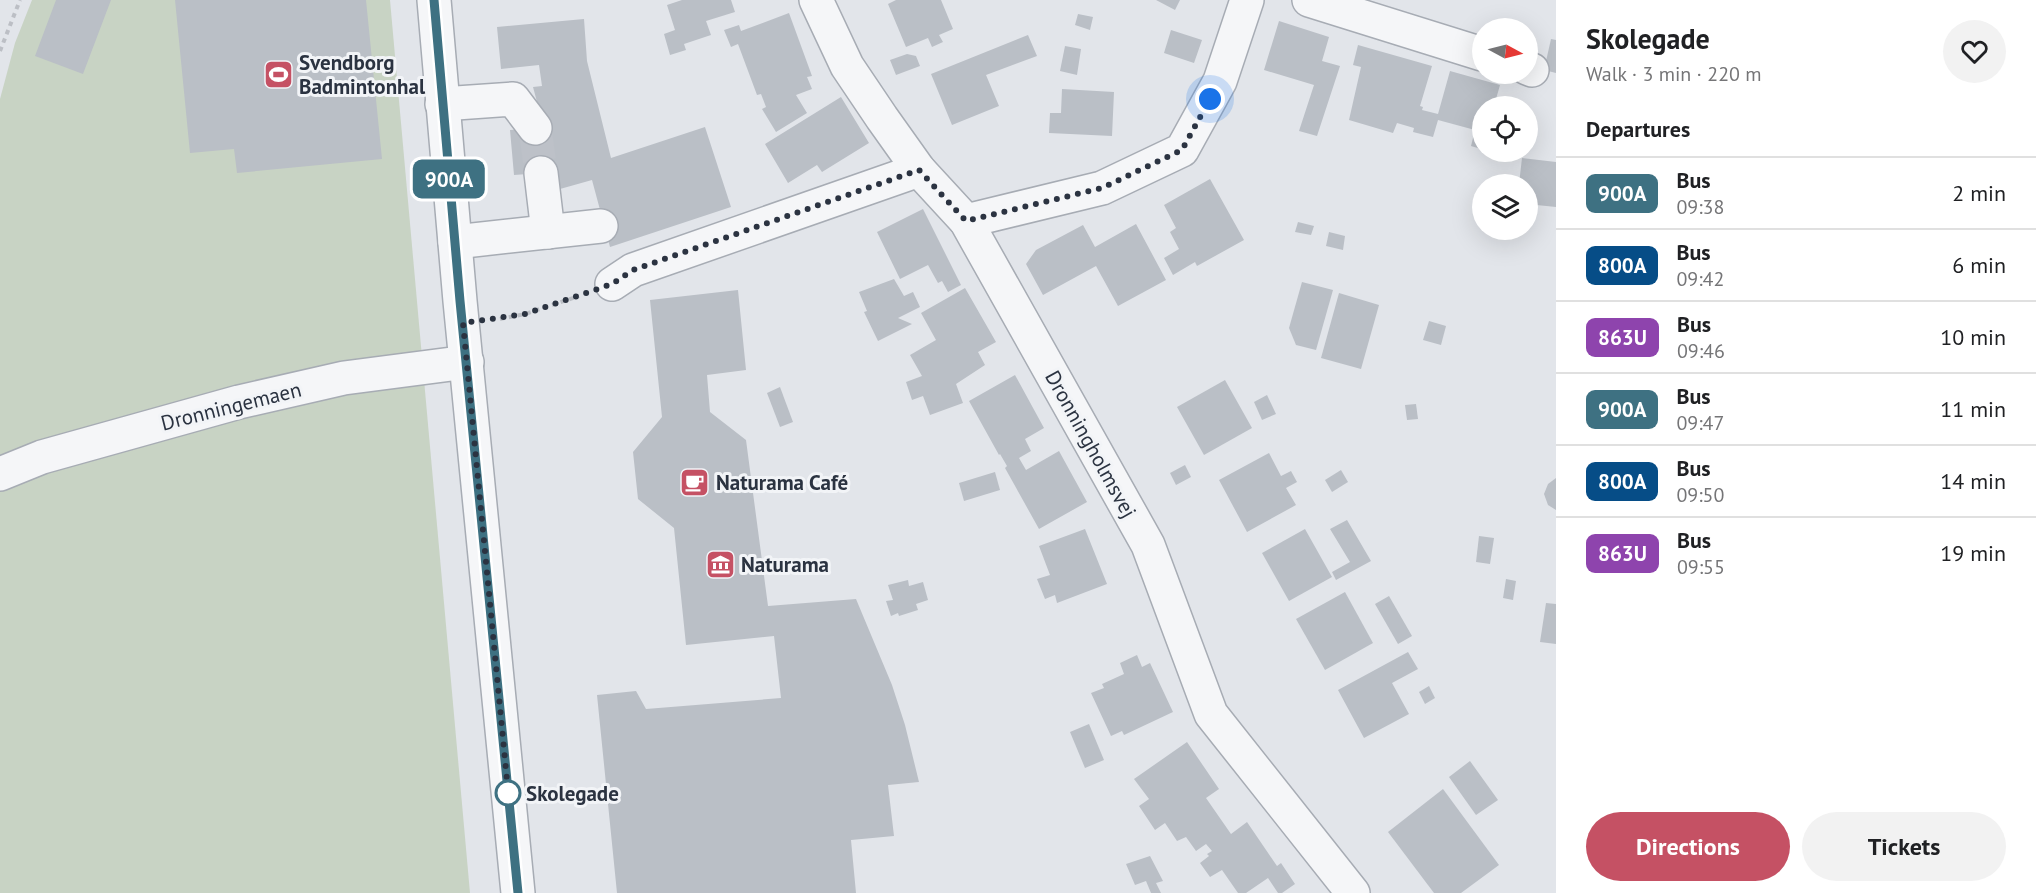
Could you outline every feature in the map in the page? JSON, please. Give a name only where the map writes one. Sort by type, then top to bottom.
[{"type":"street","points":[[434,0],[518,893]]},
{"type":"street","name":"Dronningholmsvej","points":[[816,0],[847,66],[919,170],[966,221],[1148,545],[1211,714],[1353,893]]},
{"type":"street","points":[[966,221],[1102,188],[1182,150],[1220,81],[1247,0]]},
{"type":"street","points":[[1309,0],[1472,51]]},
{"type":"street","points":[[442,104],[513,99],[535,128]]},
{"type":"street","points":[[612,284],[633,270],[919,170]]},
{"type":"street","points":[[541,173],[548,232]]},
{"type":"street","points":[[455,242],[601,226]]},
{"type":"street","name":"Dronningemaen","points":[[0,474],[42,458],[239,402],[344,378],[467,362]]},
{"type":"path","points":[[0,51],[20,0]]},
{"type":"path","points":[[463,323],[525,314],[612,284]]},
{"type":"green space","points":[[32,0],[390,0],[470,893],[0,893],[0,99],[15,43]]},
{"type":"building","points":[[56,0],[111,0],[83,74],[35,56]]},
{"type":"building","name":"Svendborg Badmintonhal","points":[[175,0],[366,0],[382,159],[237,173],[234,149],[190,153]]},
{"type":"building","points":[[682,0],[731,0],[735,12],[706,21],[711,35],[684,44],[686,50],[670,55],[664,34],[675,30],[667,5]]},
{"type":"building","points":[[896,0],[941,0],[953,29],[939,35],[943,42],[932,47],[928,38],[906,47],[888,4]]},
{"type":"building","points":[[1156,0],[1180,0],[1175,10]]},
{"type":"building","points":[[789,13],[812,76],[807,77],[812,89],[796,95],[807,113],[776,132],[762,109],[766,107],[761,94],[757,95],[738,44],[731,47],[724,30],[739,25],[741,31]]},
{"type":"building","points":[[1078,14],[1093,17],[1090,30],[1075,25]]},
{"type":"building","points":[[584,19],[587,61],[611,158],[705,127],[731,207],[610,247],[592,180],[560,189],[556,172],[514,175],[510,130],[544,128],[533,87],[542,86],[539,65],[501,69],[497,27]]},
{"type":"building","points":[[1279,21],[1329,37],[1322,61],[1340,66],[1317,136],[1299,131],[1314,85],[1264,70]]},
{"type":"building","points":[[1171,30],[1202,40],[1194,63],[1164,53]]},
{"type":"building","points":[[1028,35],[1037,56],[986,75],[999,106],[952,125],[931,74]]},
{"type":"building","points":[[1551,39],[1556,40],[1556,73],[1544,70]]},
{"type":"building","points":[[1358,45],[1432,66],[1420,106],[1423,107],[1422,110],[1438,114],[1450,71],[1472,77],[1472,84],[1500,85],[1497,96],[1472,96],[1472,129],[1438,120],[1433,137],[1413,132],[1414,128],[1397,123],[1393,133],[1349,120],[1361,67],[1353,65]]},
{"type":"building","points":[[1065,46],[1081,49],[1077,75],[1060,71]]},
{"type":"building","points":[[907,54],[916,56],[920,66],[896,75],[890,60]]},
{"type":"building","points":[[1062,89],[1114,92],[1112,136],[1049,133],[1050,113],[1061,113]]},
{"type":"building","points":[[841,97],[869,143],[822,172],[817,165],[788,183],[765,144]]},
{"type":"building","points":[[1538,160],[1556,162],[1556,207],[1538,205],[1538,174],[1520,174],[1522,162],[1538,162]]},
{"type":"building","points":[[1210,179],[1244,240],[1197,266],[1195,262],[1173,275],[1164,258],[1179,249],[1170,232],[1176,228],[1164,205]]},
{"type":"building","points":[[923,209],[961,285],[948,292],[942,281],[938,283],[928,265],[900,279],[877,232]]},
{"type":"building","points":[[1298,222],[1314,226],[1311,235],[1295,232]]},
{"type":"building","points":[[1136,224],[1166,280],[1118,306],[1096,266],[1043,295],[1026,264],[1036,250],[1083,225],[1095,247]]},
{"type":"building","points":[[1329,232],[1345,236],[1343,250],[1326,246]]},
{"type":"building","points":[[894,279],[904,296],[913,292],[920,307],[898,318],[912,324],[878,341],[864,312],[867,311],[859,292]]},
{"type":"building","points":[[1302,282],[1333,290],[1316,350],[1296,345],[1289,328]]},
{"type":"building","points":[[965,288],[996,342],[978,352],[985,365],[956,384],[963,403],[930,415],[923,396],[912,400],[906,382],[922,376],[910,355],[936,340],[921,313]]},
{"type":"building","name":"Naturama","points":[[738,290],[746,370],[707,375],[710,412],[746,440],[768,606],[856,599],[892,685],[919,782],[888,785],[894,836],[851,840],[856,893],[617,893],[597,695],[636,691],[646,709],[781,698],[774,636],[686,645],[674,528],[638,499],[633,452],[662,417],[650,300]]},
{"type":"building","points":[[1339,293],[1379,305],[1361,369],[1321,358]]},
{"type":"building","points":[[1429,321],[1446,326],[1441,345],[1423,340]]},
{"type":"building","points":[[1015,375],[1044,428],[1025,439],[1031,451],[1019,458],[1026,470],[1059,451],[1087,502],[1039,529],[1005,468],[1007,466],[969,401]]},
{"type":"building","points":[[1225,380],[1252,428],[1204,455],[1177,407]]},
{"type":"building","points":[[780,387],[793,422],[780,427],[767,393]]},
{"type":"building","points":[[1267,395],[1276,414],[1262,420],[1254,402]]},
{"type":"building","points":[[1416,404],[1418,419],[1407,420],[1405,405]]},
{"type":"building","points":[[1269,453],[1281,476],[1291,471],[1297,482],[1286,488],[1296,505],[1247,532],[1219,480]]},
{"type":"building","points":[[1185,465],[1191,477],[1176,485],[1170,473]]},
{"type":"building","points":[[1341,470],[1348,482],[1332,492],[1325,480]]},
{"type":"building","points":[[995,472],[1000,490],[964,501],[959,483]]},
{"type":"building","points":[[1556,478],[1556,510],[1548,505],[1544,494],[1548,484]]},
{"type":"building","points":[[1347,520],[1371,561],[1336,580],[1332,572],[1350,562],[1330,529]]},
{"type":"building","points":[[1085,529],[1107,584],[1057,603],[1055,595],[1045,599],[1037,579],[1050,575],[1039,546]]},
{"type":"building","points":[[1305,529],[1332,577],[1289,601],[1262,553]]},
{"type":"building","points":[[1479,536],[1494,538],[1490,564],[1476,562]]},
{"type":"building","points":[[1506,579],[1516,581],[1513,600],[1503,598]]},
{"type":"building","points":[[908,580],[909,586],[923,582],[928,600],[916,604],[918,610],[891,616],[886,601],[893,600],[888,585]]},
{"type":"building","points":[[1345,592],[1373,643],[1325,670],[1296,619]]},
{"type":"building","points":[[1389,596],[1412,636],[1398,644],[1375,604]]},
{"type":"building","points":[[1546,603],[1556,604],[1556,644],[1540,642]]},
{"type":"building","points":[[1408,652],[1418,669],[1392,683],[1409,714],[1364,738],[1338,690]]},
{"type":"building","points":[[1137,655],[1142,667],[1150,663],[1173,712],[1124,735],[1122,731],[1111,736],[1091,693],[1104,688],[1102,684],[1124,674],[1120,663]]},
{"type":"building","points":[[1429,686],[1435,698],[1425,704],[1419,692]]},
{"type":"building","points":[[1089,724],[1104,760],[1085,768],[1070,732]]},
{"type":"building","points":[[1187,742],[1219,789],[1206,798],[1231,834],[1247,822],[1277,866],[1281,863],[1295,884],[1282,893],[1278,893],[1268,878],[1246,893],[1238,893],[1222,870],[1210,877],[1200,863],[1212,851],[1206,844],[1196,851],[1186,837],[1177,841],[1165,823],[1155,830],[1139,806],[1149,799],[1134,779]]},
{"type":"building","points":[[1470,761],[1498,800],[1476,815],[1449,777]]},
{"type":"building","points":[[1443,789],[1499,865],[1461,893],[1434,893],[1388,832]]},
{"type":"building","points":[[1150,856],[1163,881],[1156,883],[1161,893],[1151,893],[1146,881],[1135,885],[1126,864]]},
{"type":"tunnel","points":[[535,128],[541,173]]},
{"type":"bus line","name":"900A","points":[[434,0],[460,301],[518,893]]},
{"type":"place","name":"Svendborg Badmintonhal","points":[[278,74]]},
{"type":"place","name":"Naturama Café","points":[[695,482]]},
{"type":"place","name":"Naturama","points":[[720,564]]},
{"type":"place","name":"Skolegade","points":[[508,793]]},
{"type":"route","points":[[508,793],[509,801],[463,323],[525,314],[612,284],[633,270],[919,170],[966,221],[1102,188],[1182,150],[1210,99]]}]
